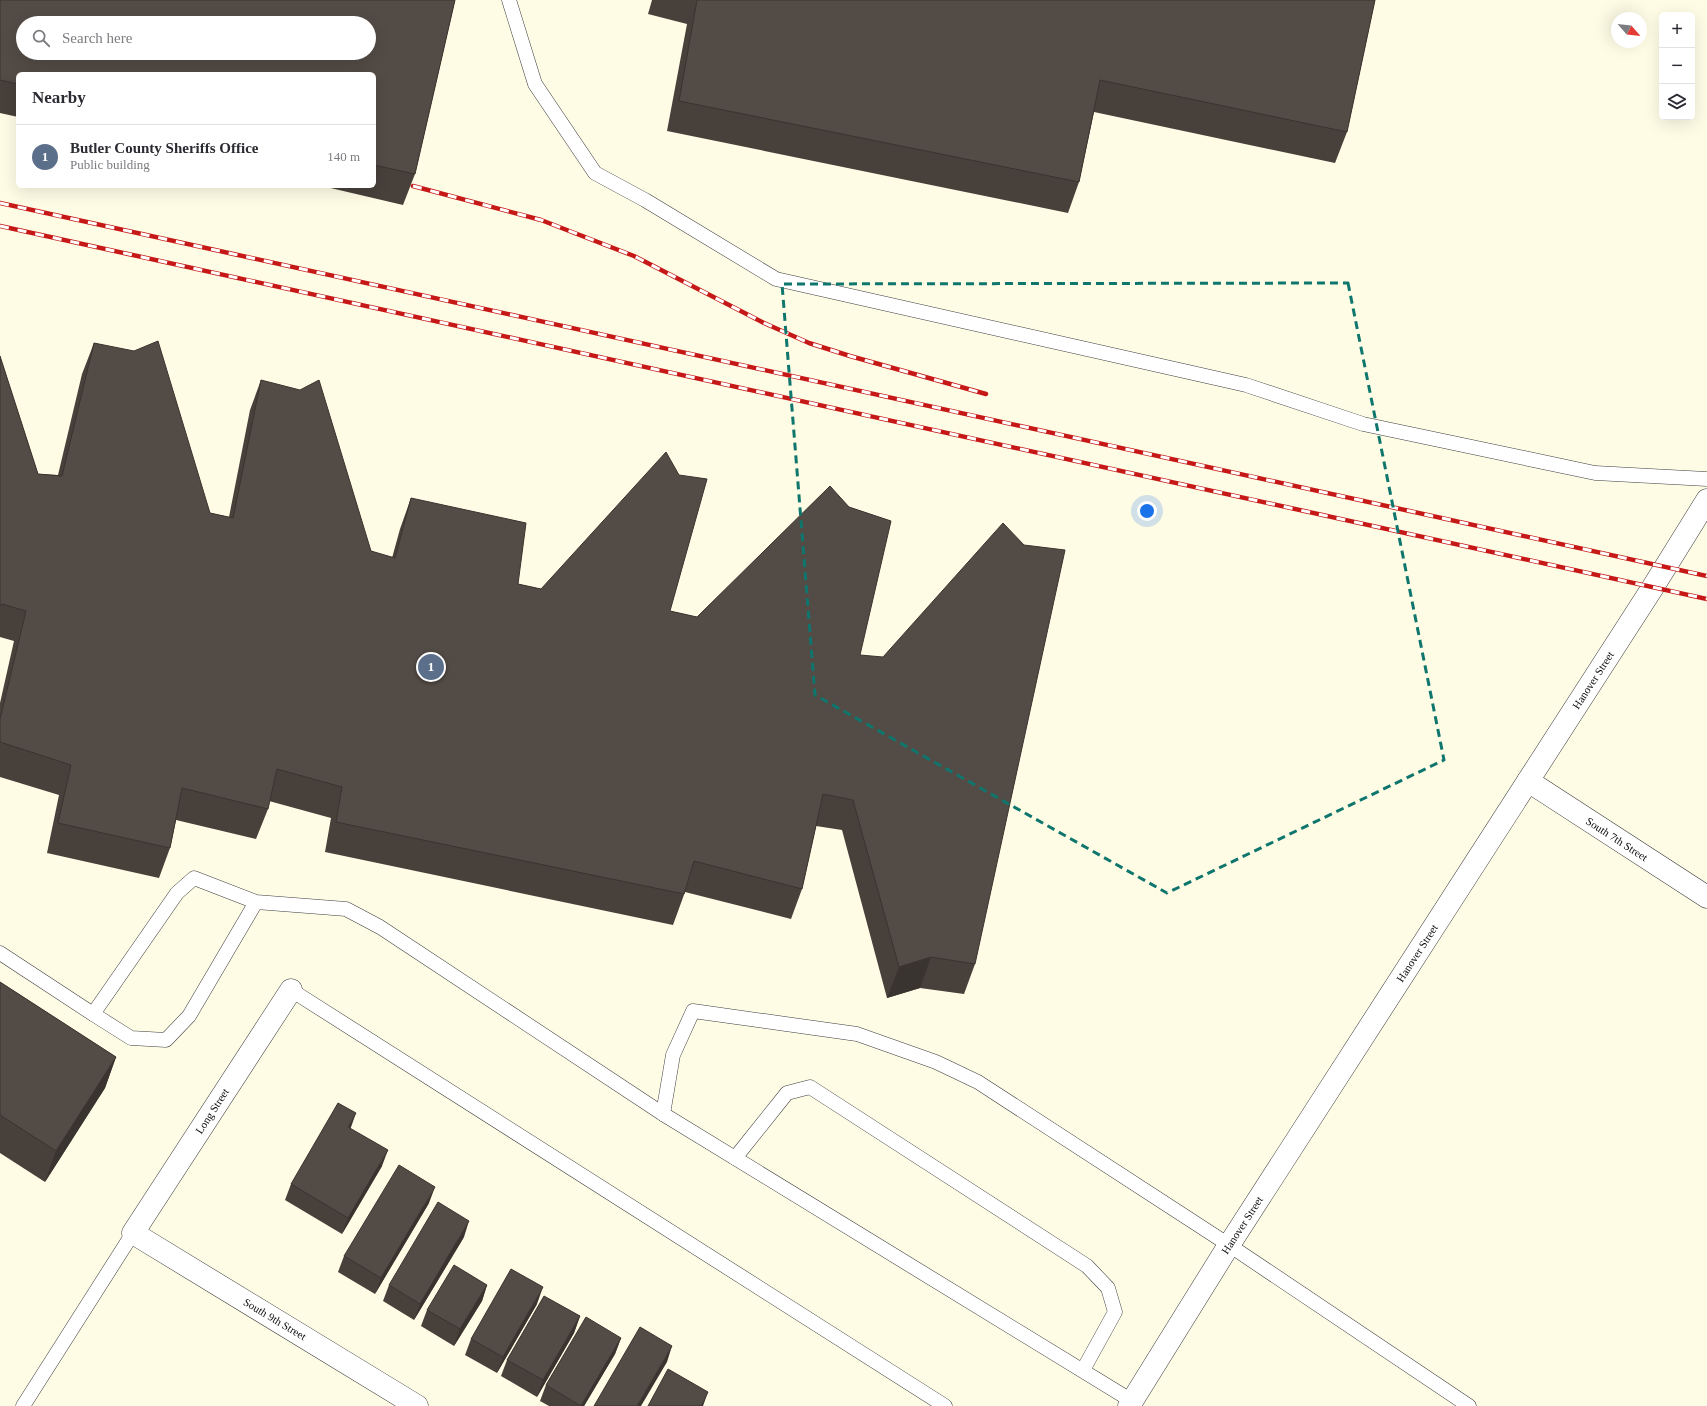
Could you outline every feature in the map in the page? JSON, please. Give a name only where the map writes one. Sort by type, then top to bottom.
[{"type":"street","name":"Hanover Street","points":[[1130,1403],[1229,1244],[1528,781],[1707,500]]},
{"type":"street","name":"South 7th Street","points":[[1528,781],[1707,898]]},
{"type":"street","name":"Long Street","points":[[134,1233],[291,990]]},
{"type":"street","name":"South 9th Street","points":[[134,1233],[417,1406]]},
{"type":"lane","points":[[509,0],[535,84],[595,173],[646,200],[776,279],[1246,385],[1371,426],[1595,473],[1707,479]]},
{"type":"lane","points":[[93,1014],[177,893],[194,878],[256,902],[346,909],[380,927],[663,1114],[1083,1370],[1130,1403]]},
{"type":"lane","points":[[0,953],[132,1038],[166,1040],[190,1016],[256,902]]},
{"type":"lane","points":[[291,990],[945,1406]]},
{"type":"lane","points":[[663,1114],[673,1055],[694,1011],[857,1034],[936,1062],[978,1082],[1229,1244],[1469,1406]]},
{"type":"lane","points":[[736,1158],[787,1093],[810,1087],[1087,1266],[1108,1288],[1114,1312],[1083,1370]]},
{"type":"lane","points":[[23,1406],[134,1233]]},
{"type":"highlighted area","points":[[1348,283],[1444,760],[1167,893],[815,695],[782,284]]},
{"type":"building","points":[[0,0],[455,0],[415,174],[376,165],[376,72],[16,72],[16,84],[0,80]]},
{"type":"building","points":[[697,0],[1375,0],[1347,132],[1100,80],[1079,182],[679,101]]},
{"type":"building","points":[[158,341],[210,513],[233,518],[261,380],[300,390],[319,380],[371,551],[395,558],[411,498],[526,523],[518,584],[541,589],[666,452],[679,475],[707,479],[670,611],[697,617],[830,486],[849,507],[891,521],[860,655],[883,657],[1003,523],[1024,545],[1065,550],[975,964],[931,957],[899,967],[853,800],[823,794],[802,889],[694,861],[684,894],[336,822],[342,787],[277,769],[268,809],[182,788],[170,848],[58,823],[71,765],[0,742],[0,719],[26,611],[2,604],[0,606],[0,356],[38,474],[62,476],[94,343],[134,351]]},
{"type":"building","points":[[0,982],[116,1057],[56,1151],[0,1115]]},
{"type":"building","points":[[338,1103],[356,1113],[348,1127],[388,1150],[348,1218],[291,1184]]},
{"type":"building","points":[[399,1165],[435,1187],[381,1278],[344,1256]]},
{"type":"building","points":[[438,1202],[469,1221],[420,1304],[389,1285]]},
{"type":"building","points":[[454,1265],[487,1285],[460,1329],[427,1310]]},
{"type":"building","points":[[511,1269],[543,1287],[503,1357],[471,1339]]},
{"type":"building","points":[[544,1296],[580,1316],[543,1380],[507,1360]]},
{"type":"building","points":[[586,1317],[621,1338],[581,1406],[546,1385]]},
{"type":"building","points":[[640,1327],[672,1346],[637,1406],[594,1406]]},
{"type":"building","points":[[668,1369],[708,1392],[701,1406],[648,1406]]},
{"type":"railway","points":[[413,186],[541,220],[634,256],[764,323],[809,343],[986,394]]},
{"type":"railway","points":[[0,203],[1707,576]]},
{"type":"railway","points":[[0,226],[1707,599]]},
{"type":"place","name":"Butler County Sheriffs Office","points":[[431,667]]}]
